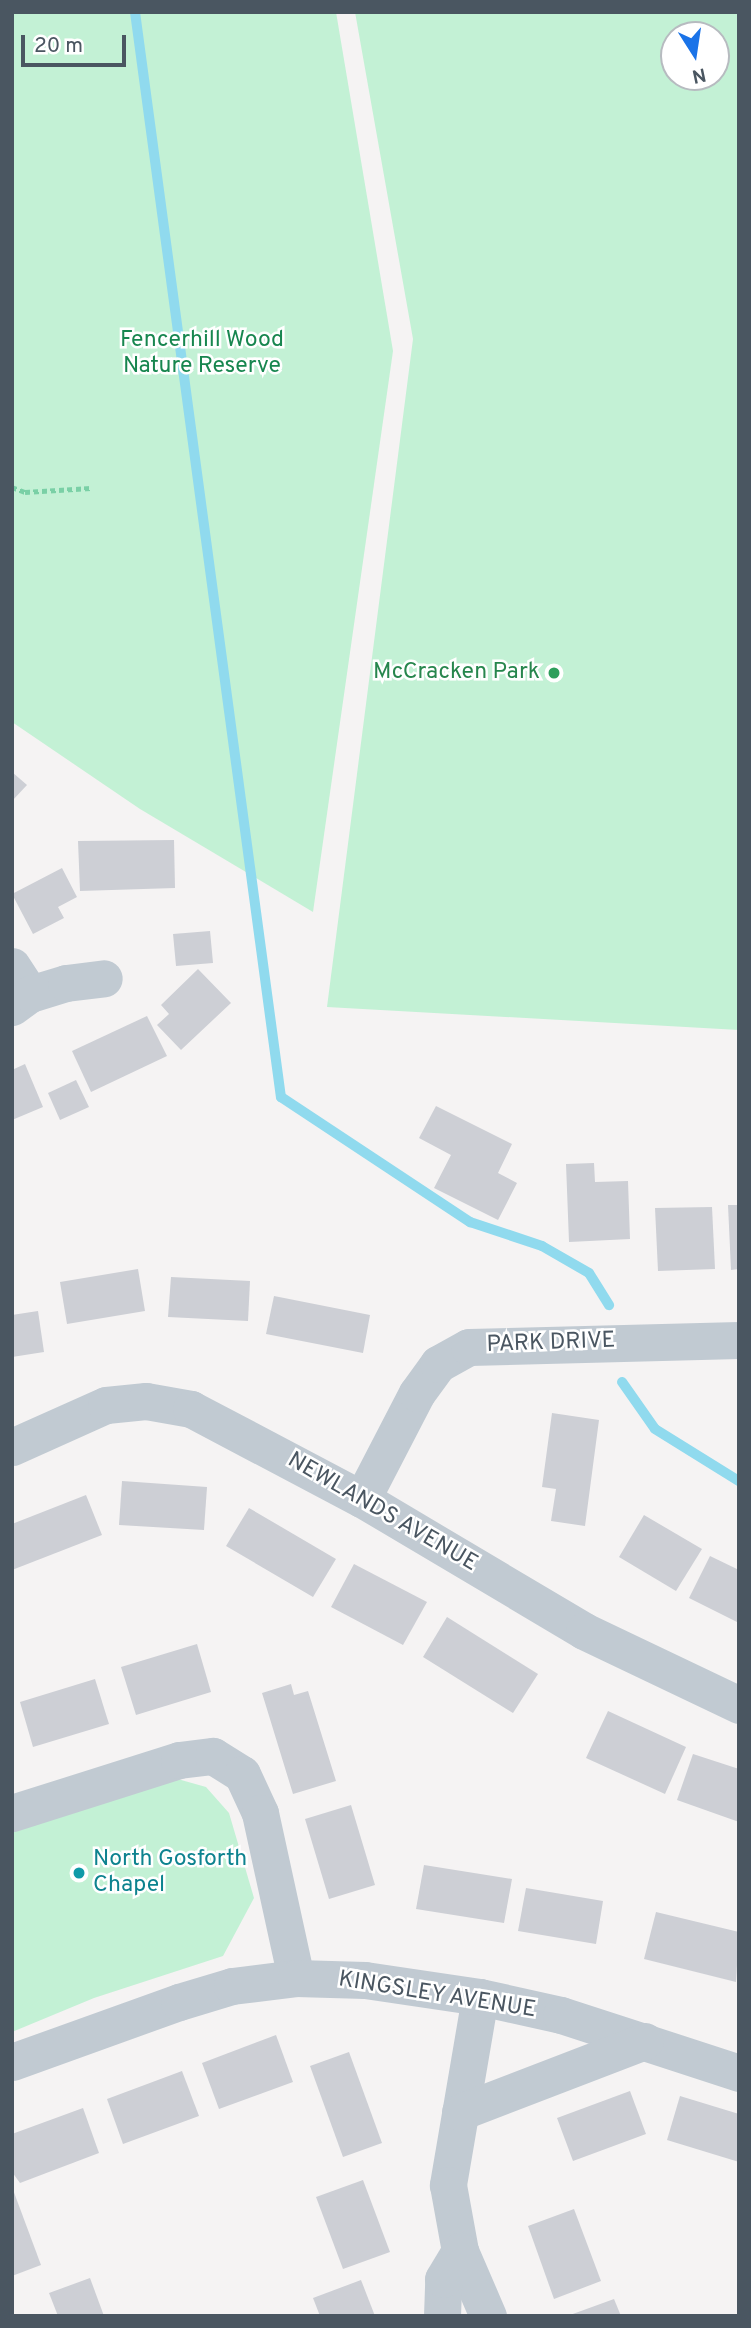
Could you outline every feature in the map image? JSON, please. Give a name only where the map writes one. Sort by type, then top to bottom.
[{"type":"street","points":[[18,989],[104,978]]},
{"type":"street","name":"PARK DRIVE","points":[[362,1499],[417,1393],[438,1364],[469,1348],[739,1340]]},
{"type":"street","name":"NEWLANDS AVENUE","points":[[12,1447],[75,1416],[146,1401],[191,1409],[362,1499],[584,1631],[739,1705]]},
{"type":"street","points":[[12,1813],[179,1760],[213,1756],[242,1774],[260,1813],[296,1978]]},
{"type":"street","name":"KINGSLEY AVENUE","points":[[12,2062],[179,2002],[232,1986],[296,1978],[365,1980],[480,1997],[645,2040],[739,2073]]},
{"type":"street","points":[[480,1997],[448,2185],[460,2251],[488,2316]]},
{"type":"street","points":[[460,2112],[645,2040]]},
{"type":"street","points":[[442,2316],[443,2279],[460,2251]]},
{"type":"path","points":[[12,487],[25,492],[91,488]]},
{"type":"green space","name":"Fencerhill Wood Nature Reserve","points":[[12,12],[336,12],[393,351],[313,912],[140,809],[12,722]]},
{"type":"green space","name":"McCracken Park","points":[[355,12],[739,12],[739,1030],[327,1007],[413,339]]},
{"type":"green space","points":[[167,1776],[206,1787],[229,1813],[254,1898],[223,1956],[94,1998],[12,2032],[12,1824]]},
{"type":"building","points":[[12,772],[27,785],[12,801]]},
{"type":"building","points":[[174,840],[175,888],[80,891],[78,841]]},
{"type":"building","points":[[62,868],[77,897],[58,907],[64,918],[33,934],[12,894]]},
{"type":"building","points":[[210,931],[213,963],[176,966],[173,934]]},
{"type":"building","points":[[198,969],[231,1003],[181,1050],[157,1025],[169,1014],[161,1005]]},
{"type":"building","points":[[147,1016],[167,1056],[91,1092],[72,1051]]},
{"type":"building","points":[[25,1064],[43,1107],[12,1120],[12,1070]]},
{"type":"building","points":[[76,1080],[89,1107],[60,1120],[48,1093]]},
{"type":"building","points":[[436,1106],[512,1144],[498,1173],[517,1183],[498,1220],[434,1188],[451,1155],[419,1138]]},
{"type":"building","points":[[594,1163],[595,1182],[628,1181],[630,1239],[569,1242],[566,1164]]},
{"type":"building","points":[[728,1205],[739,1205],[739,1269],[731,1270]]},
{"type":"building","points":[[712,1207],[715,1269],[658,1271],[655,1208]]},
{"type":"building","points":[[138,1269],[145,1311],[67,1324],[60,1282]]},
{"type":"building","points":[[171,1277],[250,1281],[248,1321],[168,1317]]},
{"type":"building","points":[[274,1296],[370,1315],[363,1353],[266,1334]]},
{"type":"building","points":[[38,1311],[44,1352],[12,1357],[12,1315]]},
{"type":"building","points":[[552,1413],[599,1420],[585,1526],[551,1521],[556,1489],[542,1487]]},
{"type":"building","points":[[122,1481],[207,1487],[204,1530],[119,1525]]},
{"type":"building","points":[[86,1495],[102,1535],[12,1570],[12,1524]]},
{"type":"building","points":[[249,1508],[336,1559],[313,1597],[226,1546]]},
{"type":"building","points":[[644,1515],[702,1549],[676,1591],[619,1557]]},
{"type":"building","points":[[710,1556],[739,1570],[739,1623],[689,1598]]},
{"type":"building","points":[[354,1564],[427,1602],[403,1645],[331,1607]]},
{"type":"building","points":[[447,1617],[538,1674],[513,1713],[423,1657]]},
{"type":"building","points":[[197,1644],[211,1692],[136,1715],[121,1667]]},
{"type":"building","points":[[95,1679],[109,1724],[33,1747],[20,1702]]},
{"type":"building","points":[[291,1684],[294,1695],[308,1691],[336,1781],[293,1794],[262,1693]]},
{"type":"building","points":[[608,1711],[686,1747],[665,1794],[586,1758]]},
{"type":"building","points":[[693,1754],[739,1769],[739,1822],[677,1800]]},
{"type":"building","points":[[351,1805],[375,1885],[329,1899],[305,1819]]},
{"type":"building","points":[[424,1865],[512,1879],[504,1923],[416,1909]]},
{"type":"building","points":[[526,1888],[603,1901],[596,1944],[518,1931]]},
{"type":"building","points":[[656,1912],[739,1932],[736,1982],[644,1959]]},
{"type":"building","points":[[276,2035],[293,2082],[219,2109],[202,2063]]},
{"type":"building","points":[[349,2052],[382,2143],[343,2157],[310,2066]]},
{"type":"building","points":[[182,2071],[199,2116],[123,2144],[107,2099]]},
{"type":"building","points":[[630,2091],[646,2134],[573,2161],[557,2118]]},
{"type":"building","points":[[680,2096],[739,2114],[739,2162],[667,2140]]},
{"type":"building","points":[[83,2108],[99,2153],[20,2183],[12,2172],[12,2134]]},
{"type":"building","points":[[363,2180],[390,2252],[343,2269],[316,2197]]},
{"type":"building","points":[[12,2187],[41,2265],[12,2276]]},
{"type":"building","points":[[574,2209],[601,2281],[554,2299],[528,2226]]},
{"type":"building","points":[[90,2278],[104,2316],[58,2316],[49,2293]]},
{"type":"building","points":[[361,2280],[375,2316],[320,2316],[313,2298]]},
{"type":"building","points":[[614,2299],[621,2316],[570,2316],[570,2315]]},
{"type":"waterway","points":[[135,12],[281,1097],[470,1222],[542,1246],[589,1273],[609,1305]]},
{"type":"waterway","points":[[622,1382],[655,1429],[739,1481]]},
{"type":"place","name":"McCracken Park","points":[[554,673]]},
{"type":"place","name":"North Gosforth Chapel","points":[[79,1873]]}]
